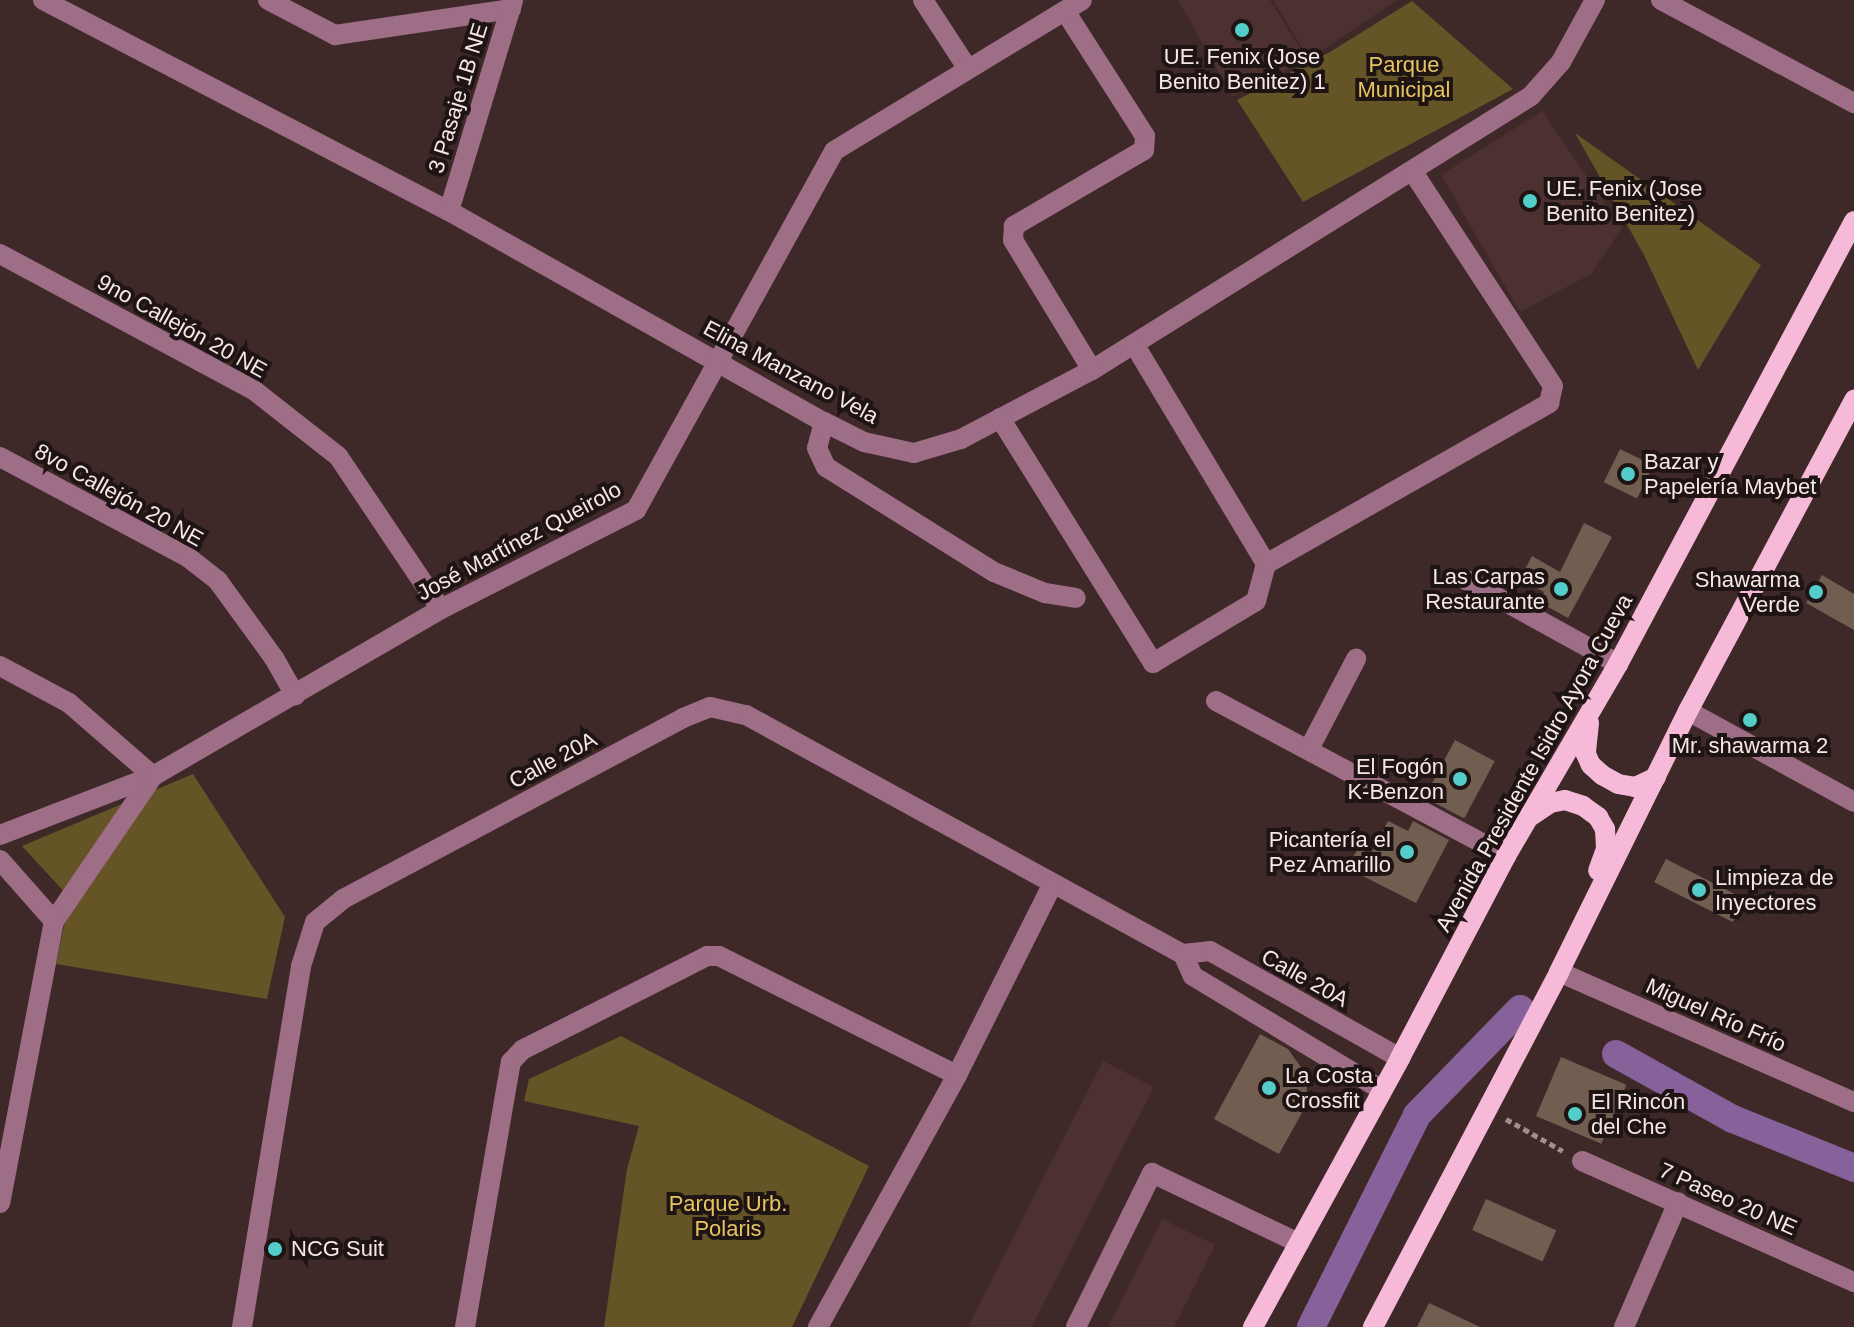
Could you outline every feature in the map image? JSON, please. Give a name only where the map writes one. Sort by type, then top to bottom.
[{"type":"main road","name":"Avenida Presidente Isidro Ayora Cueva","points":[[1253,1327],[1526,819],[1618,664],[1854,221]]},
{"type":"main road","points":[[1373,1327],[1559,972],[1688,711],[1854,400]]},
{"type":"main road","points":[[1593,708],[1586,740],[1591,765],[1618,784],[1635,787],[1656,777]]},
{"type":"main road","points":[[1526,819],[1550,803],[1565,800],[1583,806],[1598,817],[1605,829],[1606,849],[1579,932]]},
{"type":"street","name":"Elina Manzano Vela","points":[[43,0],[449,211],[824,422],[864,442],[914,453],[961,439],[1092,370],[1531,96],[1561,62],[1595,0]]},
{"type":"street","points":[[268,0],[335,35],[512,5]]},
{"type":"street","points":[[923,0],[968,69]]},
{"type":"street","points":[[1661,0],[1854,103]]},
{"type":"street","name":"3 Pasaje 1B NE","points":[[449,211],[512,5]]},
{"type":"street","points":[[1074,5],[1145,136],[1144,150],[1014,226],[1013,240],[1092,370]]},
{"type":"street","name":"José Martínez Queirolo","points":[[0,835],[153,776],[441,609],[636,510],[834,151],[1074,5]]},
{"type":"street","points":[[1000,418],[1153,663],[1256,601],[1266,564],[1549,403],[1553,386],[1413,172]]},
{"type":"street","name":"9no Callejón 20 NE","points":[[0,254],[255,391],[338,456],[441,609]]},
{"type":"street","points":[[1134,344],[1266,564]]},
{"type":"street","points":[[824,422],[817,448],[826,467],[994,572],[1045,593],[1076,598]]},
{"type":"street","name":"8vo Callejón 20 NE","points":[[0,457],[189,558],[218,581],[274,658],[295,695]]},
{"type":"street","points":[[1466,580],[1618,664]]},
{"type":"street","points":[[1309,749],[1356,659]]},
{"type":"street","points":[[0,666],[69,703],[153,776]]},
{"type":"street","points":[[1216,701],[1506,856]]},
{"type":"street","name":"Calle 20A","points":[[242,1327],[301,966],[315,922],[343,899],[683,718],[710,707],[746,715],[1183,954],[1210,951],[1400,1058]]},
{"type":"street","points":[[1688,711],[1854,802]]},
{"type":"street","name":"José Martínez Queirolo","points":[[0,1203],[8,1110],[54,921],[153,776]]},
{"type":"street","points":[[0,860],[54,921]]},
{"type":"street","points":[[818,1327],[957,1075],[1052,885]]},
{"type":"street","name":"Calle 20A","points":[[1183,954],[1193,976],[1382,1090]]},
{"type":"street","points":[[465,1327],[511,1062],[522,1050],[707,956],[719,956],[957,1075]]},
{"type":"street","name":"Miguel Río Frío","points":[[1559,972],[1854,1102]]},
{"type":"street","name":"7 Paseo 20 NE","points":[[1582,1161],[1854,1282]]},
{"type":"street","points":[[1076,1327],[1152,1173],[1299,1243]]},
{"type":"street","points":[[1624,1327],[1678,1202]]},
{"type":"path","points":[[1487,1108],[1582,1161]]},
{"type":"shaded area","name":"UE. Fenix (Jose Benito Benitez) 1","points":[[1178,0],[1270,0],[1307,60],[1232,96]]},
{"type":"shaded area","points":[[1273,0],[1397,0],[1309,59]]},
{"type":"shaded area","name":"UE. Fenix (Jose Benito Benitez)","points":[[1542,111],[1622,228],[1591,274],[1520,312],[1441,175]]},
{"type":"shaded area","points":[[1103,1061],[1154,1087],[1031,1327],[968,1326]]},
{"type":"shaded area","points":[[1162,1219],[1215,1245],[1174,1327],[1113,1327],[1109,1325]]},
{"type":"green space","name":"Parque Municipal","points":[[1412,1],[1513,89],[1303,202],[1237,100],[1330,52]]},
{"type":"green space","points":[[1575,133],[1761,265],[1698,370],[1644,255]]},
{"type":"green space","points":[[193,774],[285,917],[267,999],[56,964],[70,898],[22,846]]},
{"type":"green space","name":"Parque Urb. Polaris","points":[[621,1036],[869,1166],[792,1327],[604,1327],[627,1169],[639,1126],[524,1101],[529,1079]]},
{"type":"building","name":"Bazar y Papelería Maybet","points":[[1620,449],[1653,465],[1637,498],[1604,482]]},
{"type":"building","points":[[1584,523],[1612,537],[1568,618],[1539,602],[1544,592],[1520,579],[1532,556],[1560,572]]},
{"type":"building","points":[[1822,575],[1854,594],[1854,630],[1806,603]]},
{"type":"building","name":"El Fogón K-Benzon","points":[[1455,740],[1495,761],[1464,819],[1424,797]]},
{"type":"building","points":[[1388,821],[1408,831],[1413,821],[1449,840],[1416,903],[1347,868],[1358,848],[1370,855]]},
{"type":"building","name":"Limpieza de Inyectores","points":[[1666,859],[1744,899],[1733,922],[1654,882]]},
{"type":"building","name":"La Costa Crossfit","points":[[1260,1034],[1288,1049],[1305,1073],[1308,1102],[1279,1154],[1214,1119]]},
{"type":"building","points":[[1561,1057],[1626,1085],[1601,1144],[1536,1116]]},
{"type":"building","points":[[1486,1199],[1556,1230],[1543,1261],[1472,1230]]},
{"type":"building","points":[[1429,1303],[1480,1327],[1417,1327]]},
{"type":"waterway","points":[[1311,1327],[1417,1115],[1520,1009]]},
{"type":"waterway","points":[[1616,1054],[1733,1119],[1854,1168]]},
{"type":"place","name":"UE. Fenix (Jose Benito Benitez) 1","points":[[1242,30]]},
{"type":"place","name":"UE. Fenix (Jose Benito Benitez)","points":[[1530,201]]},
{"type":"place","name":"Bazar y Papelería Maybet","points":[[1628,474]]},
{"type":"place","name":"Las Carpas Restaurante","points":[[1561,589]]},
{"type":"place","name":"Shawarma Verde","points":[[1816,592]]},
{"type":"place","name":"Mr. shawarma 2","points":[[1750,720]]},
{"type":"place","name":"El Fogón K-Benzon","points":[[1460,779]]},
{"type":"place","name":"Picantería el Pez Amarillo","points":[[1407,852]]},
{"type":"place","name":"Limpieza de Inyectores","points":[[1699,890]]},
{"type":"place","name":"La Costa Crossfit","points":[[1269,1088]]},
{"type":"place","name":"El Rincón del Che","points":[[1575,1114]]},
{"type":"place","name":"NCG Suit","points":[[275,1249]]}]
